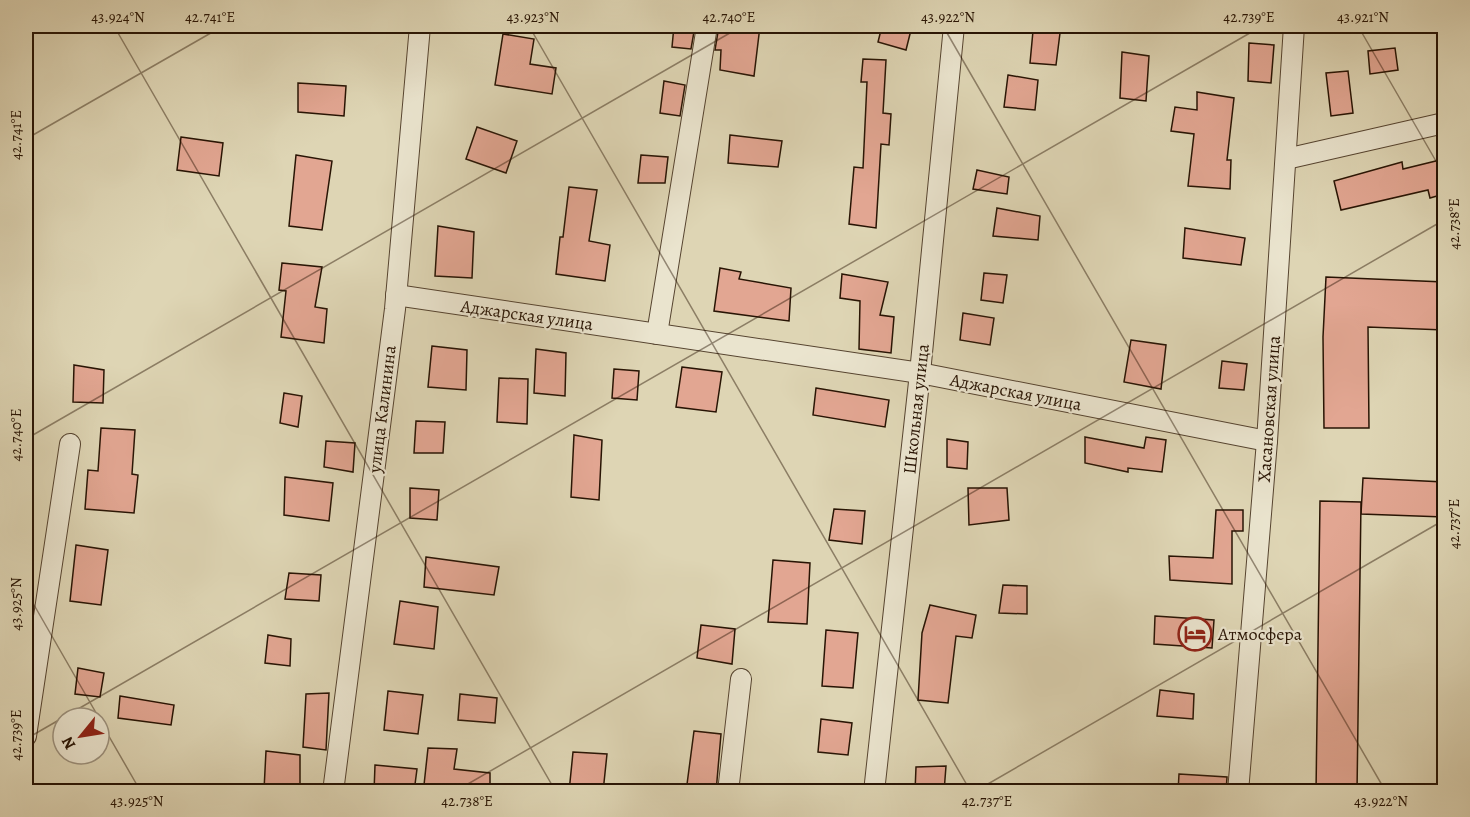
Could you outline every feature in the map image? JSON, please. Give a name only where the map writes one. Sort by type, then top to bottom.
[{"type":"street","name":"улица Калинина","points":[[333,792],[396,295],[420,26]]},
{"type":"street","points":[[657,334],[707,26]]},
{"type":"street","name":"Школьная улица","points":[[874,792],[920,373],[954,26]]},
{"type":"street","name":"Хасановская улица","points":[[1238,792],[1267,441],[1294,26]]},
{"type":"street","points":[[1286,159],[1444,123]]},
{"type":"street","name":"Аджарская улица","points":[[396,295],[920,373],[1267,441]]},
{"type":"street","points":[[26,736],[70,444]]},
{"type":"street","points":[[728,792],[741,679]]},
{"type":"building","points":[[674,26],[695,26],[691,49],[672,47]]},
{"type":"building","points":[[719,26],[760,26],[754,76],[720,70],[721,50],[715,50]]},
{"type":"building","points":[[882,26],[912,26],[906,50],[878,42]]},
{"type":"building","points":[[1033,31],[1060,33],[1056,65],[1030,63]]},
{"type":"building","points":[[503,34],[534,39],[530,64],[556,68],[552,94],[495,85]]},
{"type":"building","points":[[1249,43],[1274,45],[1271,83],[1248,81]]},
{"type":"building","points":[[1395,48],[1398,70],[1370,74],[1368,51]]},
{"type":"building","points":[[1122,52],[1149,56],[1146,101],[1120,98]]},
{"type":"building","points":[[863,59],[886,60],[883,113],[891,114],[889,145],[881,144],[876,228],[849,224],[854,167],[863,168],[867,82],[861,82]]},
{"type":"building","points":[[1348,71],[1353,113],[1331,116],[1326,73]]},
{"type":"building","points":[[1008,75],[1038,80],[1035,110],[1004,107]]},
{"type":"building","points":[[664,81],[685,85],[680,116],[660,113]]},
{"type":"building","points":[[298,83],[346,86],[344,116],[298,112]]},
{"type":"building","points":[[1197,92],[1234,98],[1227,160],[1231,160],[1230,189],[1188,186],[1194,134],[1171,131],[1175,107],[1197,110]]},
{"type":"building","points":[[477,127],[517,141],[506,173],[466,159]]},
{"type":"building","points":[[730,135],[782,141],[778,167],[728,163]]},
{"type":"building","points":[[181,137],[223,143],[219,176],[177,170]]},
{"type":"building","points":[[296,155],[332,161],[322,230],[289,226]]},
{"type":"building","points":[[641,155],[668,157],[665,183],[638,183]]},
{"type":"building","points":[[1444,159],[1444,194],[1430,198],[1428,190],[1341,210],[1334,181],[1402,162],[1403,169]]},
{"type":"building","points":[[977,170],[1009,177],[1007,194],[973,189]]},
{"type":"building","points":[[569,187],[597,190],[589,241],[610,245],[605,281],[556,274]]},
{"type":"building","points":[[997,208],[1040,216],[1038,240],[993,236]]},
{"type":"building","points":[[438,226],[474,232],[472,278],[435,276]]},
{"type":"building","points":[[1185,228],[1245,238],[1241,265],[1183,258]]},
{"type":"building","points":[[282,263],[322,267],[315,307],[327,309],[324,343],[281,337],[286,291],[279,290]]},
{"type":"building","points":[[720,268],[741,272],[739,279],[791,288],[789,321],[714,311]]},
{"type":"building","points":[[984,273],[1007,275],[1003,303],[981,300]]},
{"type":"building","points":[[842,274],[888,282],[880,315],[894,317],[891,353],[859,349],[860,301],[840,298]]},
{"type":"building","points":[[1326,277],[1444,282],[1444,330],[1368,327],[1369,428],[1324,428],[1323,337]]},
{"type":"building","points":[[963,313],[994,318],[990,345],[960,340]]},
{"type":"building","points":[[1131,340],[1166,345],[1161,389],[1124,382]]},
{"type":"building","points":[[432,346],[467,350],[466,390],[428,387]]},
{"type":"building","points":[[536,349],[566,353],[565,396],[534,393]]},
{"type":"building","points":[[1222,361],[1247,364],[1244,390],[1219,388]]},
{"type":"building","points":[[74,365],[104,370],[103,403],[73,402]]},
{"type":"building","points":[[682,367],[722,372],[716,412],[676,407]]},
{"type":"building","points":[[614,369],[639,371],[637,400],[612,398]]},
{"type":"building","points":[[499,378],[528,379],[527,424],[497,422]]},
{"type":"building","points":[[816,388],[889,400],[885,427],[813,415]]},
{"type":"building","points":[[284,393],[302,396],[298,427],[280,423]]},
{"type":"building","points":[[416,421],[445,422],[443,453],[414,453]]},
{"type":"building","points":[[101,428],[135,430],[132,474],[138,475],[134,513],[85,509],[88,470],[98,471]]},
{"type":"building","points":[[574,435],[602,440],[599,500],[571,497]]},
{"type":"building","points":[[1085,437],[1144,448],[1146,437],[1166,440],[1162,472],[1128,468],[1128,472],[1085,463]]},
{"type":"building","points":[[947,439],[968,442],[967,469],[947,467]]},
{"type":"building","points":[[326,441],[355,443],[353,472],[324,467]]},
{"type":"building","points":[[285,477],[333,483],[329,521],[284,515]]},
{"type":"building","points":[[1363,478],[1444,482],[1444,517],[1361,514]]},
{"type":"building","points":[[410,488],[439,490],[437,520],[410,518]]},
{"type":"building","points":[[968,488],[1007,488],[1009,520],[969,525]]},
{"type":"building","points":[[1320,501],[1361,502],[1357,792],[1316,792]]},
{"type":"building","points":[[834,509],[865,511],[862,544],[829,540]]},
{"type":"building","points":[[1216,510],[1243,510],[1243,531],[1232,531],[1232,584],[1170,580],[1169,556],[1213,558]]},
{"type":"building","points":[[76,545],[108,550],[101,605],[70,601]]},
{"type":"building","points":[[426,557],[499,567],[494,595],[424,587]]},
{"type":"building","points":[[773,560],[810,563],[807,624],[768,622]]},
{"type":"building","points":[[289,573],[321,575],[319,601],[285,599]]},
{"type":"building","points":[[1003,585],[1027,586],[1027,614],[999,613]]},
{"type":"building","points":[[400,601],[438,607],[434,649],[394,644]]},
{"type":"building","points":[[930,605],[976,615],[972,638],[956,636],[948,703],[918,700],[922,633]]},
{"type":"building","points":[[1155,616],[1214,620],[1212,648],[1154,644]]},
{"type":"building","points":[[701,625],[735,629],[732,664],[697,658]]},
{"type":"building","points":[[826,630],[858,633],[853,688],[822,686]]},
{"type":"building","points":[[268,635],[291,639],[290,666],[265,663]]},
{"type":"building","points":[[78,668],[104,673],[100,697],[75,694]]},
{"type":"building","points":[[1160,690],[1194,694],[1193,719],[1157,716]]},
{"type":"building","points":[[388,691],[423,695],[418,734],[384,730]]},
{"type":"building","points":[[329,693],[326,750],[303,747],[306,694]]},
{"type":"building","points":[[460,694],[497,698],[495,723],[458,720]]},
{"type":"building","points":[[120,696],[174,705],[171,725],[118,718]]},
{"type":"building","points":[[821,719],[852,723],[848,755],[818,752]]},
{"type":"building","points":[[694,731],[721,734],[716,792],[686,792]]},
{"type":"building","points":[[428,748],[457,749],[454,769],[490,773],[490,792],[462,792],[463,788],[424,785]]},
{"type":"building","points":[[266,751],[300,755],[300,792],[264,790]]},
{"type":"building","points":[[573,752],[607,754],[603,792],[569,792]]},
{"type":"building","points":[[375,765],[417,769],[414,792],[374,792]]},
{"type":"building","points":[[946,766],[944,792],[915,792],[916,767]]},
{"type":"building","points":[[1179,774],[1227,777],[1226,792],[1178,792]]},
{"type":"place","name":"Атмосфера","points":[[1195,634]]}]
